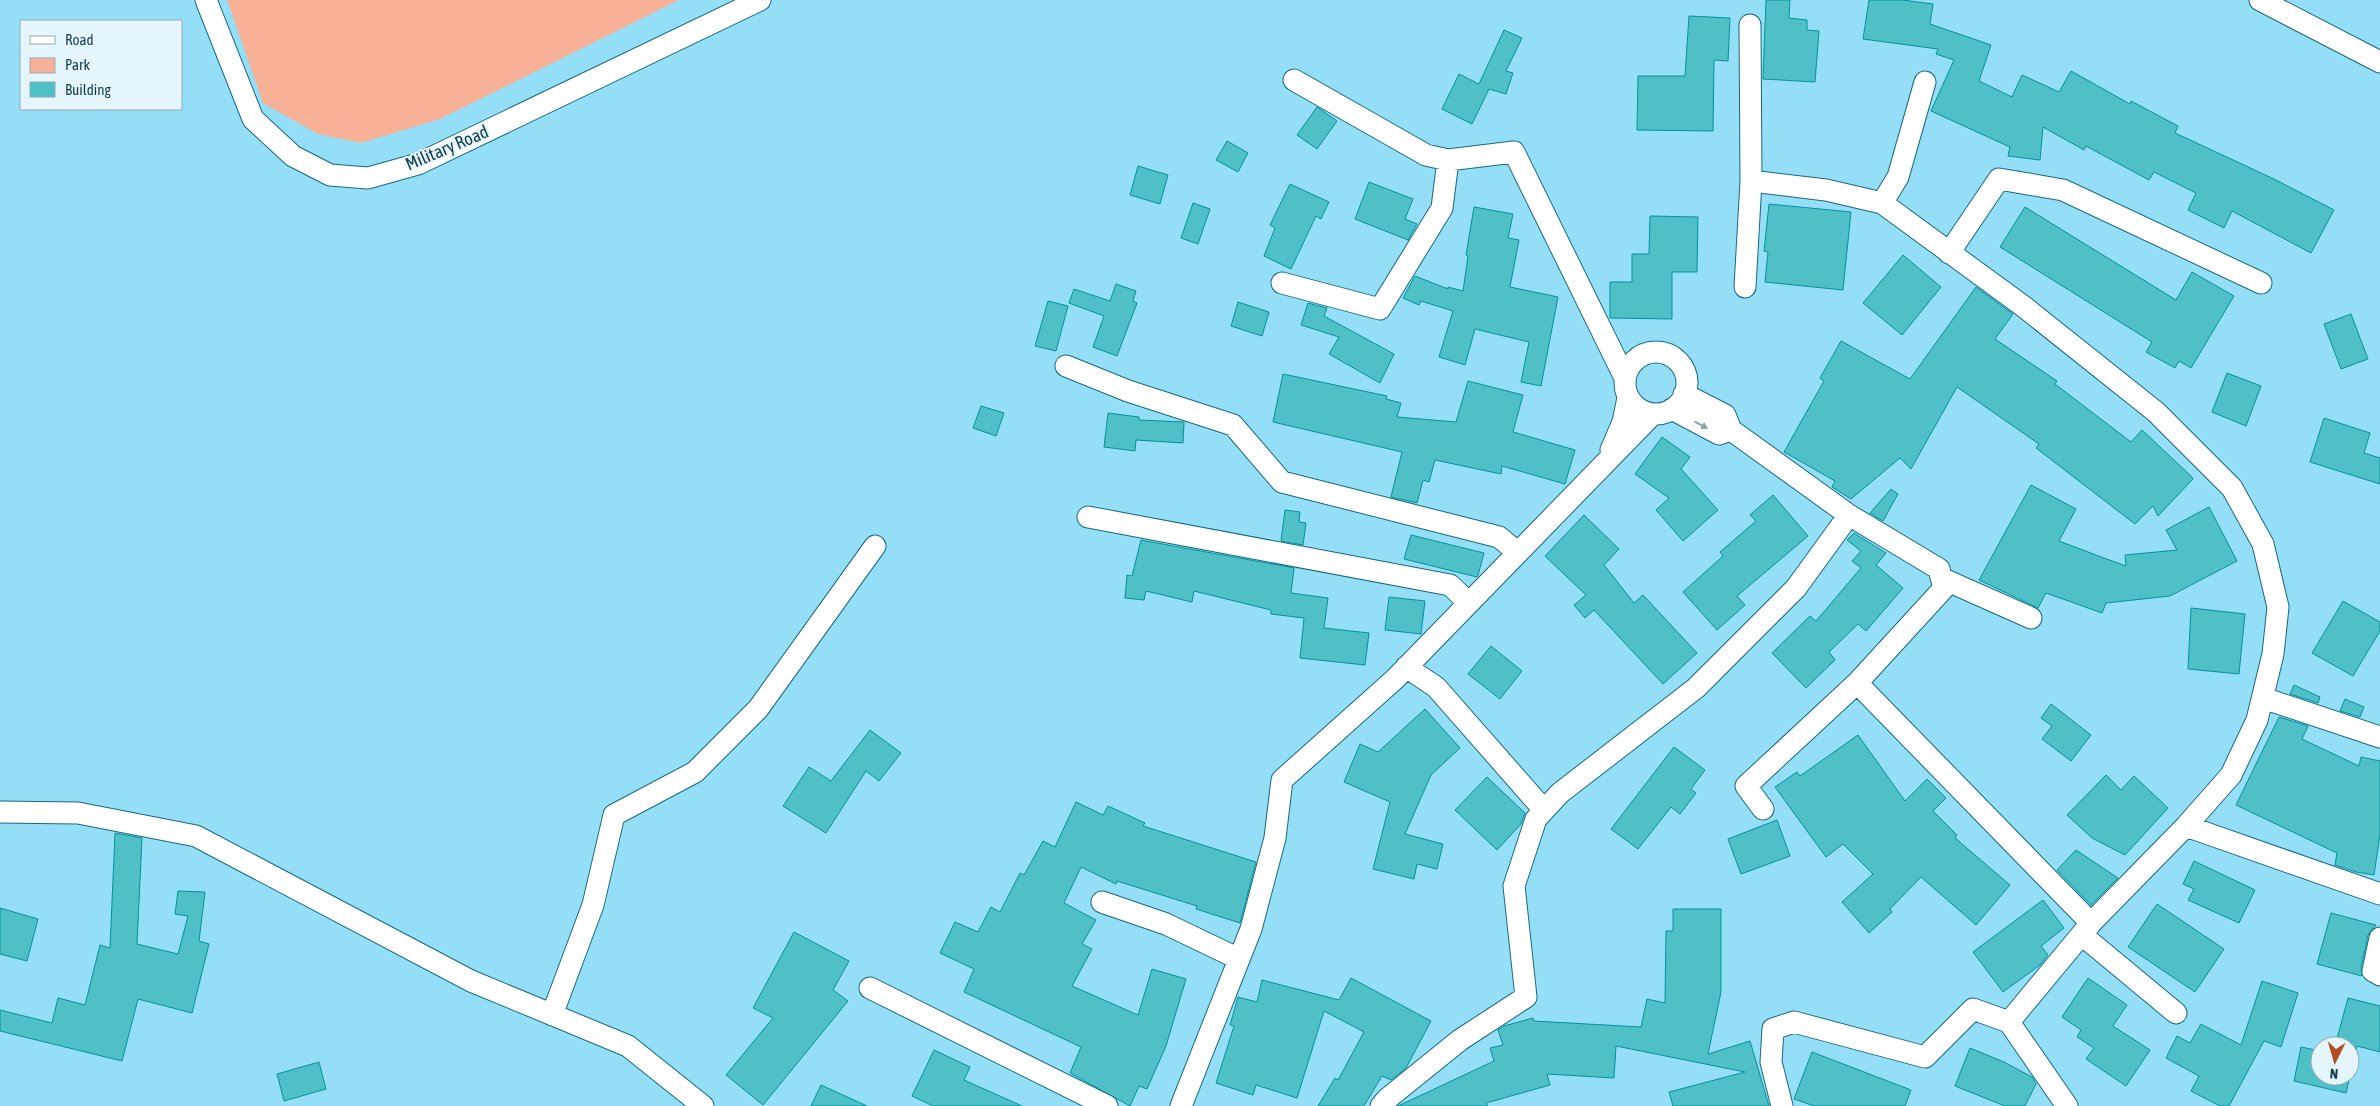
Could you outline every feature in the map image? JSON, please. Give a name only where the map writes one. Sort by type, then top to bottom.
[{"type":"street","name":"Military Road","points":[[206,0],[253,119],[293,156],[330,175],[368,178],[418,164],[760,0]]},
{"type":"street","points":[[2260,0],[2380,62]]},
{"type":"street","points":[[1745,287],[1751,181],[1750,25]]},
{"type":"street","points":[[1294,80],[1426,155],[1448,160],[1514,152],[1635,406],[1670,406],[1725,414],[1731,430],[1849,516],[1939,569],[1944,588],[1857,683],[1746,786],[1763,809]]},
{"type":"street","points":[[1882,203],[1898,177],[1925,82]]},
{"type":"street","points":[[1282,283],[1380,309],[1442,208],[1448,160]]},
{"type":"street","points":[[1949,253],[1998,180],[2063,190],[2261,283]]},
{"type":"street","points":[[1751,181],[1826,190],[1882,203],[2023,306],[2156,412],[2232,488],[2263,544],[2278,608],[2273,654],[2257,720],[2231,775],[2186,826],[2086,929],[2009,1022]]},
{"type":"street","points":[[1181,1106],[1251,929],[1275,838],[1282,780],[1406,667],[1517,552],[1670,406],[1687,385],[1682,366],[1675,358],[1665,353],[1644,354],[1628,368],[1624,422],[1603,468]]},
{"type":"street","points":[[1066,366],[1128,391],[1233,425],[1282,482],[1499,537],[1517,552]]},
{"type":"street","points":[[1381,1106],[1387,1099],[1460,1040],[1526,998],[1514,886],[1536,820],[1560,793],[1696,688],[1796,588],[1849,516]]},
{"type":"street","points":[[1088,517],[1450,584],[1468,602]]},
{"type":"street","points":[[552,1015],[593,905],[614,815],[696,772],[758,709],[875,546]]},
{"type":"street","points":[[1942,578],[2031,618]]},
{"type":"street","points":[[1406,667],[1436,687],[1544,810]]},
{"type":"street","points":[[1857,683],[2086,929],[2176,1013]]},
{"type":"street","points":[[2263,698],[2380,737]]},
{"type":"street","points":[[0,812],[78,813],[196,836],[471,981],[628,1046],[703,1106]]},
{"type":"street","points":[[2186,826],[2380,894]]},
{"type":"street","points":[[1102,902],[1166,924],[1240,959]]},
{"type":"street","points":[[2380,938],[2372,971],[2380,975]]},
{"type":"street","points":[[870,988],[1107,1106]]},
{"type":"street","points":[[1782,1106],[1771,1062],[1773,1029],[1794,1022],[1925,1057],[1973,1010],[2009,1022],[2066,1106]]},
{"type":"green space","points":[[227,0],[679,0],[440,119],[361,143],[318,134],[263,103]]},
{"type":"building","points":[[1766,0],[1790,0],[1789,18],[1807,20],[1807,30],[1819,31],[1815,82],[1763,79]]},
{"type":"building","points":[[1869,0],[1903,0],[1933,4],[1930,24],[1991,45],[1979,81],[2012,97],[2022,75],[2059,92],[2071,71],[2130,104],[2131,101],[2178,126],[2175,133],[2274,179],[2334,210],[2311,253],[2232,211],[2224,228],[2188,210],[2196,193],[2154,172],[2149,180],[2086,146],[2084,150],[2043,127],[2040,160],[2008,156],[2010,147],[1931,111],[1954,60],[1936,54],[1938,49],[1863,39]]},
{"type":"building","points":[[1689,16],[1730,18],[1728,61],[1714,60],[1713,131],[1637,130],[1638,76],[1685,76]]},
{"type":"building","points":[[1504,30],[1522,38],[1506,71],[1513,73],[1506,94],[1489,89],[1472,124],[1442,109],[1459,74],[1479,84]]},
{"type":"building","points":[[1317,107],[1337,121],[1317,149],[1297,135]]},
{"type":"building","points":[[1227,141],[1248,153],[1238,172],[1216,160]]},
{"type":"building","points":[[1138,166],[1168,175],[1160,204],[1130,195]]},
{"type":"building","points":[[1369,182],[1413,199],[1405,219],[1417,224],[1408,240],[1355,219]]},
{"type":"building","points":[[1290,184],[1329,202],[1321,219],[1316,216],[1291,269],[1264,256],[1275,228],[1270,225]]},
{"type":"building","points":[[1193,203],[1210,209],[1198,244],[1181,238]]},
{"type":"building","points":[[1769,204],[1851,212],[1843,290],[1765,282],[1768,252],[1764,251]]},
{"type":"building","points":[[1474,207],[1513,214],[1508,238],[1519,240],[1510,287],[1558,297],[1541,386],[1521,382],[1529,342],[1475,329],[1465,365],[1439,357],[1453,311],[1421,301],[1419,305],[1403,298],[1415,276],[1448,289],[1448,287],[1463,291],[1468,256],[1466,255]]},
{"type":"building","points":[[2025,207],[2176,300],[2192,272],[2234,296],[2191,368],[2179,361],[2175,368],[2146,352],[2152,342],[2000,247]]},
{"type":"building","points":[[1650,216],[1698,217],[1697,272],[1672,272],[1672,319],[1610,318],[1610,282],[1632,282],[1632,254],[1649,254]]},
{"type":"building","points":[[1903,255],[1941,287],[1902,335],[1863,303]]},
{"type":"building","points":[[1116,284],[1136,291],[1133,301],[1137,303],[1117,356],[1093,347],[1104,316],[1069,303],[1074,289],[1110,301]]},
{"type":"building","points":[[1976,287],[2013,314],[1995,339],[2057,381],[2055,384],[2131,442],[2142,430],[2191,476],[2193,479],[2158,516],[2153,506],[2135,524],[2036,448],[2039,444],[1957,387],[1911,469],[1900,458],[1851,499],[1832,487],[1835,481],[1784,452],[1824,381],[1820,378],[1841,341],[1910,379]]},
{"type":"building","points":[[1048,301],[1068,306],[1056,351],[1035,346]]},
{"type":"building","points":[[1238,302],[1269,312],[1262,336],[1231,326]]},
{"type":"building","points":[[1308,303],[1327,308],[1324,316],[1394,354],[1380,383],[1329,354],[1339,337],[1301,325]]},
{"type":"building","points":[[2351,314],[2368,359],[2341,369],[2324,324]]},
{"type":"building","points":[[2227,373],[2261,386],[2246,426],[2212,412]]},
{"type":"building","points":[[1283,374],[1387,396],[1386,399],[1401,403],[1397,417],[1456,422],[1468,381],[1523,395],[1513,432],[1575,450],[1565,484],[1502,466],[1501,474],[1435,460],[1429,482],[1423,480],[1417,503],[1391,497],[1402,452],[1273,422]]},
{"type":"building","points":[[981,406],[1004,413],[996,436],[973,428]]},
{"type":"building","points":[[1108,413],[1139,417],[1139,420],[1184,422],[1183,443],[1136,440],[1135,451],[1104,447]]},
{"type":"building","points":[[2324,418],[2370,433],[2364,453],[2380,458],[2380,484],[2310,462]]},
{"type":"building","points":[[1662,437],[1690,457],[1681,469],[1718,510],[1683,541],[1656,510],[1669,498],[1635,474]]},
{"type":"building","points":[[2031,485],[2076,509],[2059,541],[2104,558],[2126,566],[2125,555],[2177,550],[2166,530],[2209,507],[2237,561],[2170,596],[2106,603],[2102,613],[2046,593],[2038,608],[1979,580]]},
{"type":"building","points":[[1891,489],[1898,494],[1883,521],[1870,513]]},
{"type":"building","points":[[1773,495],[1808,536],[1737,596],[1745,605],[1717,630],[1683,592],[1723,556],[1720,552],[1756,521],[1750,515]]},
{"type":"building","points":[[1285,510],[1300,512],[1299,522],[1306,523],[1303,545],[1281,541]]},
{"type":"building","points":[[1584,515],[1619,549],[1604,565],[1634,603],[1643,595],[1697,653],[1663,684],[1594,610],[1585,618],[1574,605],[1586,595],[1545,556]]},
{"type":"building","points":[[1854,533],[1886,553],[1876,565],[1903,588],[1866,631],[1858,624],[1829,652],[1835,660],[1806,688],[1772,653],[1810,616],[1816,621],[1861,568],[1852,561],[1861,551],[1847,540]]},
{"type":"building","points":[[1411,535],[1484,553],[1477,577],[1404,559]]},
{"type":"building","points":[[1141,540],[1294,568],[1291,593],[1328,598],[1324,628],[1369,633],[1365,665],[1300,658],[1304,618],[1271,614],[1271,610],[1194,591],[1192,602],[1146,591],[1144,600],[1125,598],[1127,575],[1132,576]]},
{"type":"building","points":[[1389,597],[1425,601],[1421,634],[1385,630]]},
{"type":"building","points":[[2343,601],[2380,622],[2380,631],[2353,676],[2312,653]]},
{"type":"building","points":[[2191,608],[2245,614],[2239,674],[2188,669]]},
{"type":"building","points":[[1491,646],[1522,671],[1500,699],[1468,674]]},
{"type":"building","points":[[2294,685],[2320,697],[2318,703],[2290,694]]},
{"type":"building","points":[[2345,699],[2364,707],[2360,717],[2340,711]]},
{"type":"building","points":[[2051,704],[2091,735],[2071,761],[2042,739],[2052,726],[2041,718]]},
{"type":"building","points":[[1425,709],[1460,748],[1431,775],[1405,834],[1443,844],[1437,869],[1417,864],[1414,879],[1373,869],[1390,802],[1344,782],[1360,744],[1378,752]]},
{"type":"building","points":[[2279,717],[2308,726],[2302,739],[2359,766],[2361,757],[2380,761],[2380,835],[2374,875],[2356,872],[2335,865],[2337,853],[2236,805]]},
{"type":"building","points":[[870,730],[901,753],[879,781],[866,771],[826,833],[783,806],[809,767],[831,781]]},
{"type":"building","points":[[1858,735],[1905,801],[1927,779],[1946,798],[1933,811],[1957,835],[1955,838],[2010,885],[1976,925],[1921,877],[1890,909],[1892,912],[1869,933],[1842,902],[1873,874],[1843,844],[1826,857],[1775,787],[1797,772],[1800,776]]},
{"type":"building","points":[[1674,747],[1705,770],[1691,789],[1696,793],[1680,814],[1671,807],[1638,849],[1611,829]]},
{"type":"building","points":[[2106,775],[2121,790],[2134,776],[2168,808],[2125,855],[2092,838],[2067,815]]},
{"type":"building","points":[[1487,777],[1525,813],[1521,824],[1497,850],[1455,810]]},
{"type":"building","points":[[1076,802],[1103,815],[1108,806],[1145,823],[1143,826],[1256,862],[1240,923],[1196,909],[1197,906],[1117,881],[1116,884],[1081,867],[1064,903],[1096,920],[1082,944],[1092,949],[1072,986],[1138,1015],[1152,969],[1186,979],[1166,1046],[1147,1089],[1139,1086],[1130,1106],[1070,1073],[1081,1047],[964,992],[974,969],[940,953],[955,922],[978,932],[991,907],[1000,912],[1020,873],[1024,875],[1043,841],[1055,847]]},
{"type":"building","points":[[1777,820],[1790,856],[1741,874],[1728,839]]},
{"type":"building","points":[[115,833],[142,838],[137,944],[178,954],[188,916],[175,914],[178,891],[205,892],[199,941],[209,944],[192,1013],[138,999],[122,1061],[0,1031],[0,1010],[52,1023],[58,998],[85,1005],[100,945],[110,948]]},
{"type":"building","points":[[2076,850],[2118,878],[2091,905],[2057,870]]},
{"type":"building","points":[[2194,861],[2255,890],[2239,923],[2188,900],[2194,889],[2183,884]]},
{"type":"building","points":[[2043,900],[2064,928],[2041,946],[2048,955],[2040,965],[2003,992],[1973,952]]},
{"type":"building","points":[[2157,904],[2224,949],[2195,992],[2128,947]]},
{"type":"building","points":[[0,908],[38,919],[27,961],[0,954]]},
{"type":"building","points":[[1673,909],[1721,909],[1721,992],[1708,1054],[1750,1041],[1769,1106],[1673,1106],[1669,1092],[1745,1072],[1616,1046],[1614,1078],[1547,1074],[1550,1085],[1486,1103],[1488,1106],[1398,1106],[1494,1061],[1490,1048],[1503,1045],[1498,1030],[1504,1026],[1533,1018],[1534,1021],[1641,1027],[1647,999],[1665,1003],[1666,931],[1673,931]]},
{"type":"building","points":[[2331,913],[2376,925],[2368,935],[2361,968],[2362,976],[2317,964]]},
{"type":"building","points":[[794,932],[849,961],[833,990],[848,1001],[763,1105],[726,1075],[773,1018],[753,1008]]},
{"type":"building","points":[[1351,978],[1431,1021],[1406,1068],[1391,1080],[1382,1076],[1364,1106],[1318,1106],[1335,1078],[1338,1080],[1364,1032],[1324,1011],[1297,1098],[1256,1085],[1253,1095],[1216,1083],[1234,1026],[1230,1025],[1238,997],[1257,1002],[1262,980],[1339,1000]]},
{"type":"building","points":[[2088,978],[2127,1005],[2113,1026],[2150,1050],[2126,1086],[2086,1059],[2094,1048],[2077,1037],[2081,1030],[2062,1017]]},
{"type":"building","points":[[2262,981],[2298,993],[2281,1047],[2264,1041],[2229,1106],[2220,1106],[2191,1091],[2199,1076],[2166,1058],[2177,1036],[2190,1043],[2201,1024],[2241,1045]]},
{"type":"building","points":[[2348,998],[2380,1006],[2380,1052],[2360,1047],[2360,1036],[2338,1036]]},
{"type":"building","points":[[2301,1047],[2310,1049],[2310,1085],[2294,1081]]},
{"type":"building","points":[[1970,1048],[2004,1062],[2032,1077],[2036,1084],[2025,1106],[2005,1106],[1955,1086]]},
{"type":"building","points":[[934,1050],[970,1067],[964,1080],[1022,1106],[933,1106],[912,1096]]},
{"type":"building","points":[[1812,1052],[1911,1090],[1905,1106],[1814,1106],[1794,1099]]},
{"type":"building","points":[[319,1062],[326,1089],[284,1101],[277,1074]]},
{"type":"building","points":[[821,1085],[867,1106],[811,1106]]},
{"type":"building","points":[[2316,1086],[2348,1086],[2346,1093]]}]
